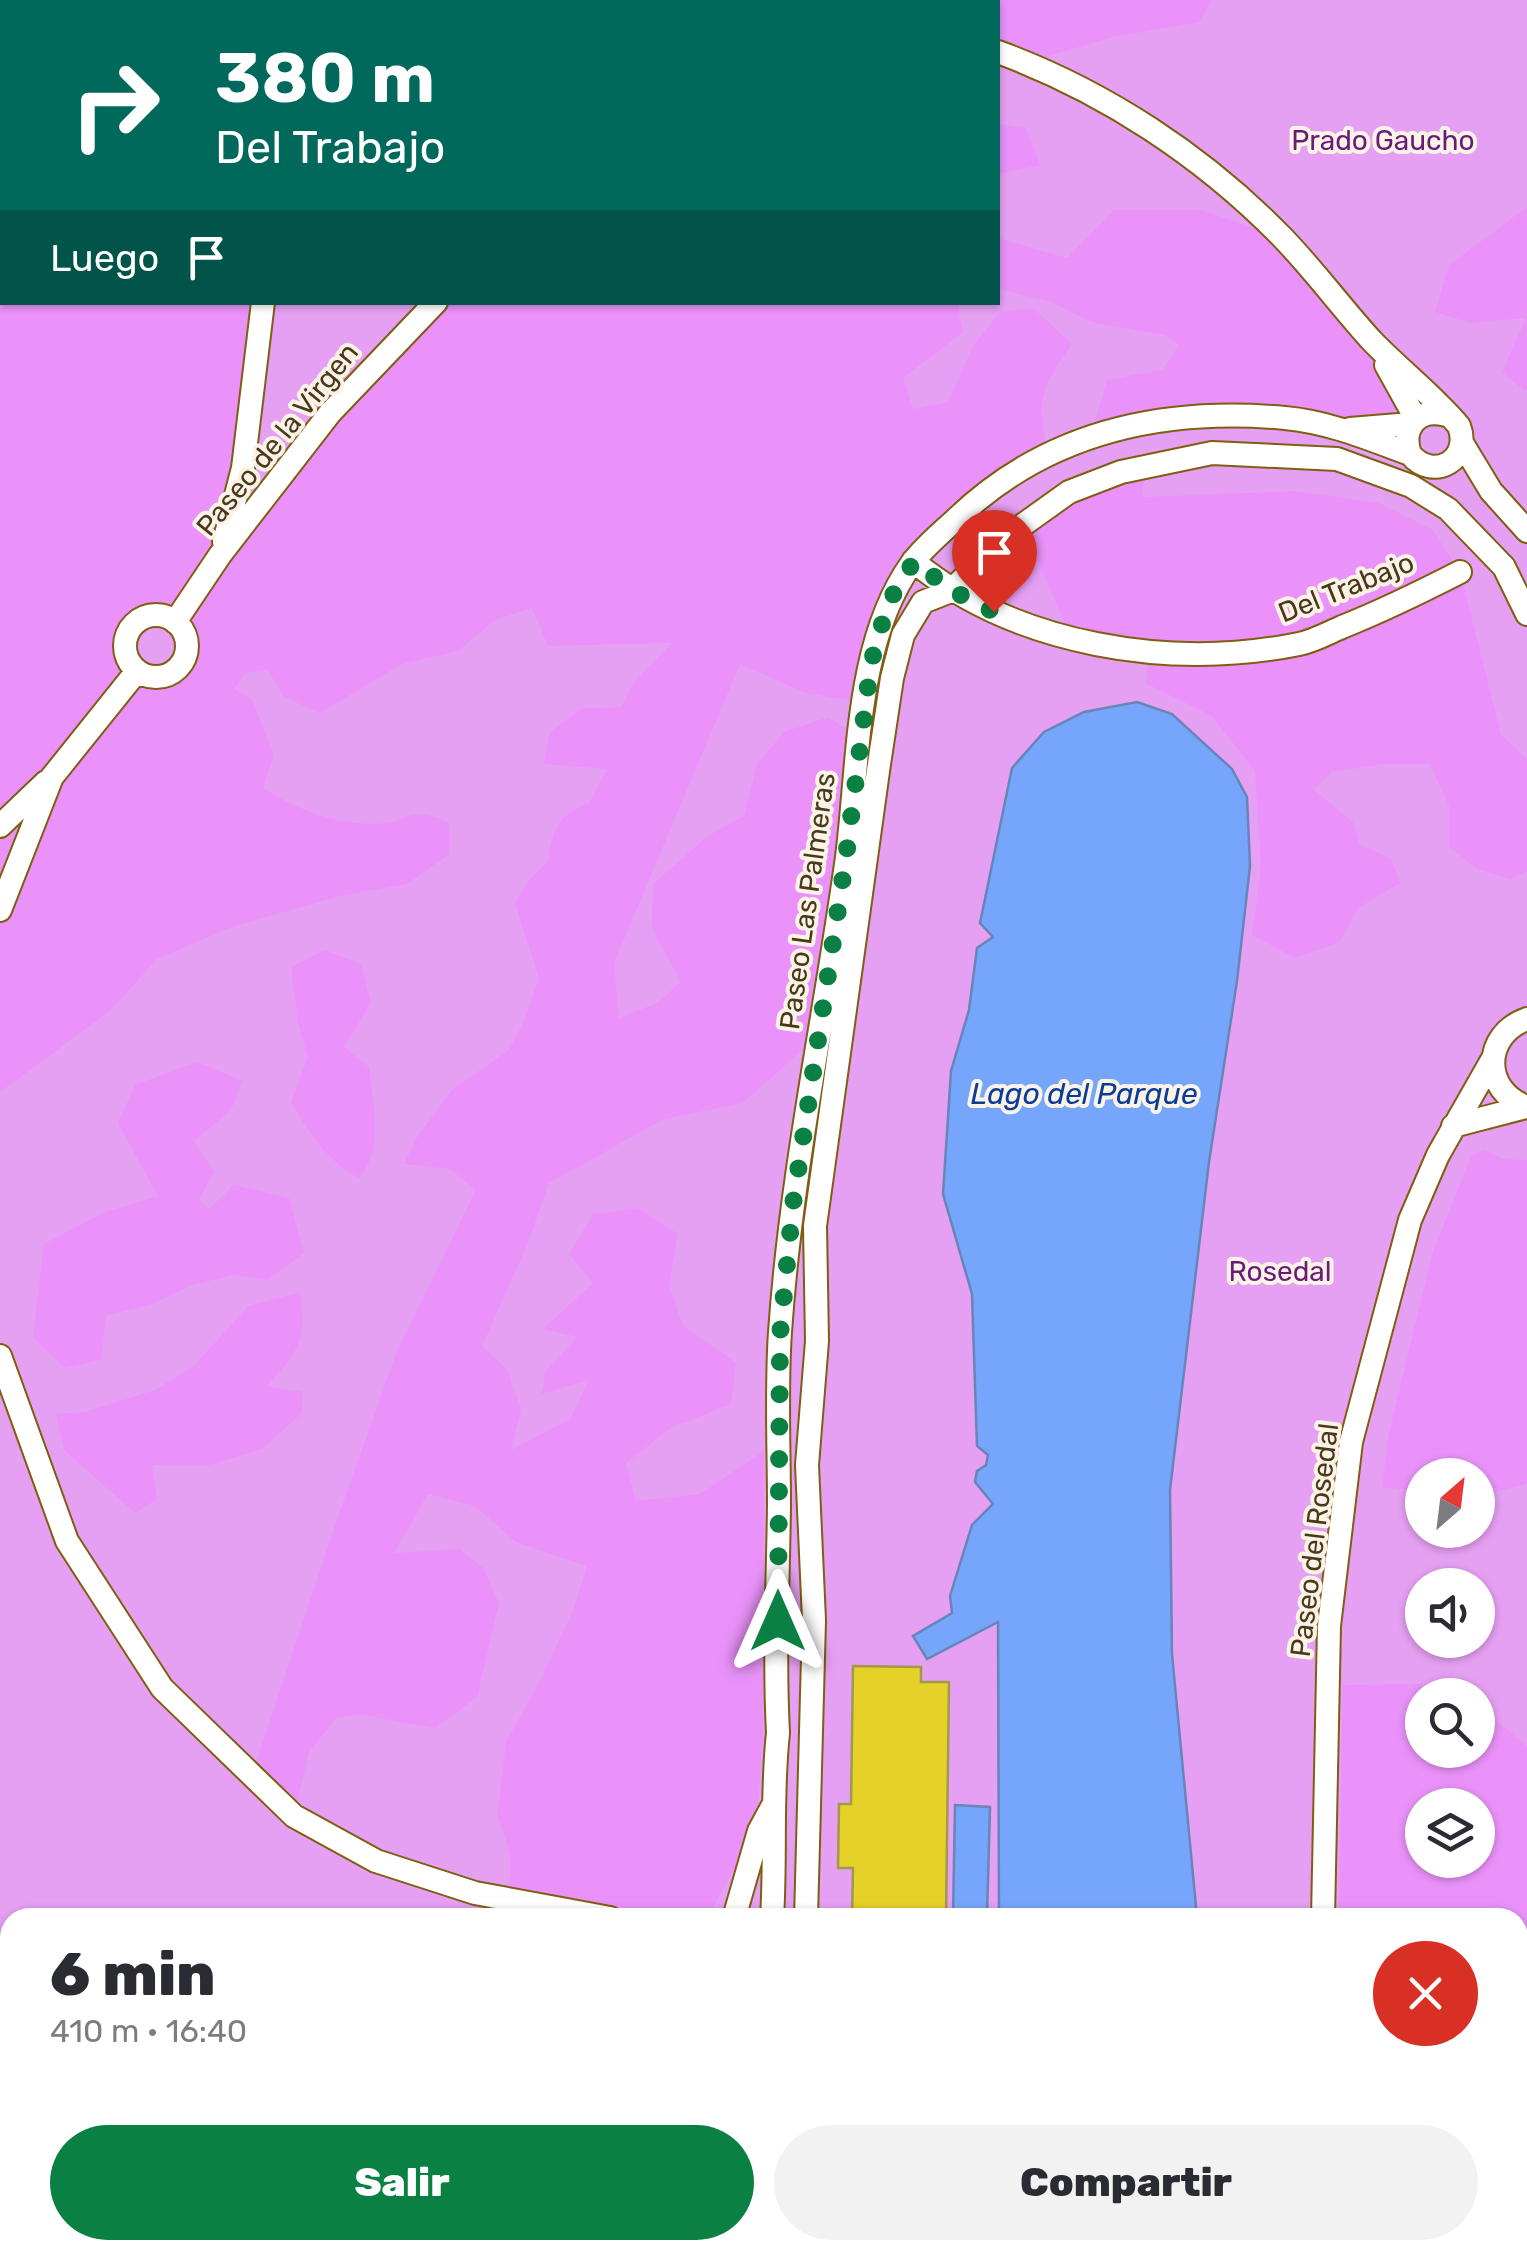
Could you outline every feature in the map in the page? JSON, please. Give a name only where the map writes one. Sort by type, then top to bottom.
[{"type":"street","points":[[1000,53],[1100,98],[1216,176],[1282,237],[1372,340],[1458,426],[1462,443],[1491,491],[1526,533]]},
{"type":"street","points":[[220,555],[243,468],[264,305]]},
{"type":"street","name":"Paseo de la Virgen","points":[[175,622],[220,555],[330,413],[433,305]]},
{"type":"street","points":[[1372,340],[1414,421],[1406,444],[1410,454]]},
{"type":"street","points":[[1344,429],[1414,421],[1434,412],[1446,415]]},
{"type":"street","name":"Paseo Las Palmeras","points":[[772,1807],[778,1732],[780,1335],[793,1204],[871,663],[888,603],[914,561],[975,500],[1048,454],[1092,435],[1143,422],[1210,416],[1288,418],[1344,429]]},
{"type":"street","points":[[1344,429],[1410,454],[1424,466],[1442,467],[1491,491]]},
{"type":"street","points":[[1442,467],[1456,458],[1462,443]]},
{"type":"street","points":[[806,1908],[814,1620],[807,1465],[817,1341],[815,1226],[892,678],[904,635],[923,602],[951,590],[998,542],[1069,492],[1121,472],[1212,453],[1336,459],[1411,486],[1448,510],[1504,567],[1523,604]]},
{"type":"street","name":"Del Trabajo","points":[[914,561],[951,590],[994,612],[1071,638],[1151,652],[1216,654],[1302,644],[1460,572]]},
{"type":"street","points":[[155,615],[175,622],[186,638],[187,648],[180,666],[165,676],[145,676],[137,671],[125,652],[128,632],[135,623],[155,615]]},
{"type":"street","points":[[0,826],[52,776],[137,671]]},
{"type":"street","points":[[0,910],[52,776]]},
{"type":"street","name":"Paseo del Rosedal","points":[[1323,1908],[1329,1626],[1352,1442],[1410,1220],[1427,1177],[1492,1060],[1502,1034],[1527,1019]]},
{"type":"street","points":[[1492,1060],[1497,1085],[1514,1102],[1526,1107]]},
{"type":"street","points":[[1453,1126],[1526,1107]]},
{"type":"street","points":[[0,1356],[67,1541],[162,1688],[294,1816],[376,1861],[459,1888],[560,1908]]},
{"type":"street","points":[[737,1908],[759,1831],[772,1807]]},
{"type":"street","points":[[772,1807],[776,1843],[773,1908]]},
{"type":"green space","points":[[1000,0],[1527,0],[1527,1908],[0,1908],[0,305],[1000,305]]},
{"type":"shaded area","points":[[1000,0],[1212,0],[1199,22],[1113,37],[1025,63],[1000,53]]},
{"type":"shaded area","points":[[1000,124],[1026,128],[1040,165],[1000,174]]},
{"type":"shaded area","points":[[1527,207],[1527,389],[1525,391],[1502,372],[1526,318],[1470,323],[1435,312],[1449,265]]},
{"type":"shaded area","points":[[1114,210],[1201,210],[1282,237],[1372,340],[1411,424],[1288,418],[1091,435],[1107,380],[1162,370],[1179,345],[1164,335],[1091,322],[1051,302],[1000,289],[1000,239],[1067,258]]},
{"type":"shaded area","points":[[0,305],[263,305],[221,551],[434,305],[957,305],[963,332],[903,378],[913,409],[948,402],[973,346],[1000,312],[1033,308],[1072,344],[1044,396],[1042,420],[1048,454],[913,561],[865,703],[806,693],[740,664],[614,963],[619,1018],[657,1003],[681,982],[651,927],[654,883],[708,836],[744,816],[757,764],[784,732],[828,717],[860,738],[818,1036],[743,1103],[664,1119],[549,1183],[528,1243],[482,1346],[507,1369],[521,1409],[511,1450],[570,1419],[589,1380],[541,1394],[546,1371],[577,1337],[543,1329],[593,1283],[569,1254],[593,1214],[638,1208],[678,1234],[669,1285],[683,1325],[736,1363],[731,1404],[671,1428],[626,1463],[636,1501],[700,1494],[764,1451],[763,1739],[757,1815],[753,1834],[713,1908],[629,1908],[510,1888],[510,1853],[497,1814],[506,1742],[574,1608],[587,1566],[516,1542],[475,1506],[428,1494],[394,1553],[460,1549],[483,1568],[499,1603],[477,1697],[435,1728],[362,1715],[337,1717],[309,1752],[294,1816],[252,1775],[397,1351],[476,1190],[450,1169],[404,1164],[417,1137],[453,1089],[509,1050],[522,1025],[539,979],[515,903],[529,880],[549,860],[559,824],[589,803],[607,769],[544,764],[550,732],[582,708],[621,707],[634,682],[672,643],[548,646],[532,608],[495,620],[458,651],[402,664],[320,713],[284,697],[267,669],[245,673],[234,689],[252,699],[274,755],[263,788],[302,809],[345,821],[374,824],[416,815],[435,817],[449,823],[450,854],[407,884],[344,895],[235,926],[157,959],[110,1011],[0,1092]],"holes":[[[155,615],[171,620],[182,630],[185,654],[180,666],[170,674],[143,674],[130,661],[125,642],[135,623]]]},
{"type":"shaded area","points":[[1145,467],[1142,497],[1295,491],[1379,503],[1433,530],[1460,572],[1501,735],[1527,759],[1527,871],[1511,879],[1479,870],[1449,847],[1449,806],[1430,764],[1385,764],[1332,772],[1314,790],[1353,822],[1360,845],[1391,858],[1400,883],[1358,908],[1340,942],[1295,958],[1252,935],[1261,871],[1255,771],[1212,716],[1145,683],[1151,652],[1071,638],[1034,552],[1037,515]]},
{"type":"shaded area","points":[[325,950],[361,964],[371,1003],[344,1047],[369,1067],[373,1096],[372,1154],[359,1178],[320,1145],[291,1102],[308,1057],[298,1023],[291,967]]},
{"type":"shaded area","points":[[197,1062],[243,1081],[231,1110],[194,1141],[214,1171],[199,1200],[209,1209],[234,1185],[289,1198],[304,1253],[267,1280],[234,1275],[192,1285],[152,1304],[106,1316],[101,1360],[65,1368],[33,1338],[44,1244],[105,1212],[158,1196],[118,1123],[135,1085]]},
{"type":"shaded area","points":[[1483,1149],[1504,1159],[1527,1160],[1527,1484],[1495,1492],[1495,1458],[1405,1458],[1405,1489],[1382,1488],[1388,1437],[1433,1251],[1471,1157]]},
{"type":"shaded area","points":[[300,1292],[302,1323],[298,1344],[267,1386],[303,1392],[301,1414],[262,1449],[210,1465],[152,1465],[157,1499],[135,1513],[64,1450],[56,1414],[85,1412],[155,1390],[195,1365],[248,1306]]},
{"type":"shaded area","points":[[1405,1684],[1405,1768],[1495,1768],[1495,1719],[1527,1746],[1527,1908],[1339,1908],[1342,1685]]},
{"type":"water","name":"Lago del Parque","points":[[1137,702],[1172,714],[1232,769],[1247,797],[1250,866],[1209,1162],[1170,1490],[1172,1654],[1196,1908],[999,1908],[998,1622],[927,1659],[913,1636],[952,1613],[950,1596],[972,1525],[993,1504],[975,1482],[988,1455],[977,1446],[972,1294],[943,1194],[951,1071],[969,1010],[977,948],[993,937],[980,923],[1012,768],[1044,732],[1084,712]]},
{"type":"water","points":[[955,1805],[990,1807],[987,1908],[953,1908]]},
{"type":"building","points":[[853,1666],[921,1667],[921,1682],[949,1682],[946,1908],[852,1908],[853,1868],[838,1868],[839,1804],[851,1804]]},
{"type":"route","points":[[778,1621],[780,1335],[793,1204],[871,663],[888,603],[914,561],[942,585],[994,612]]},
{"type":"park label","name":"Prado Gaucho","points":[[1383,140]]},
{"type":"park label","name":"Rosedal","points":[[1280,1271]]}]
